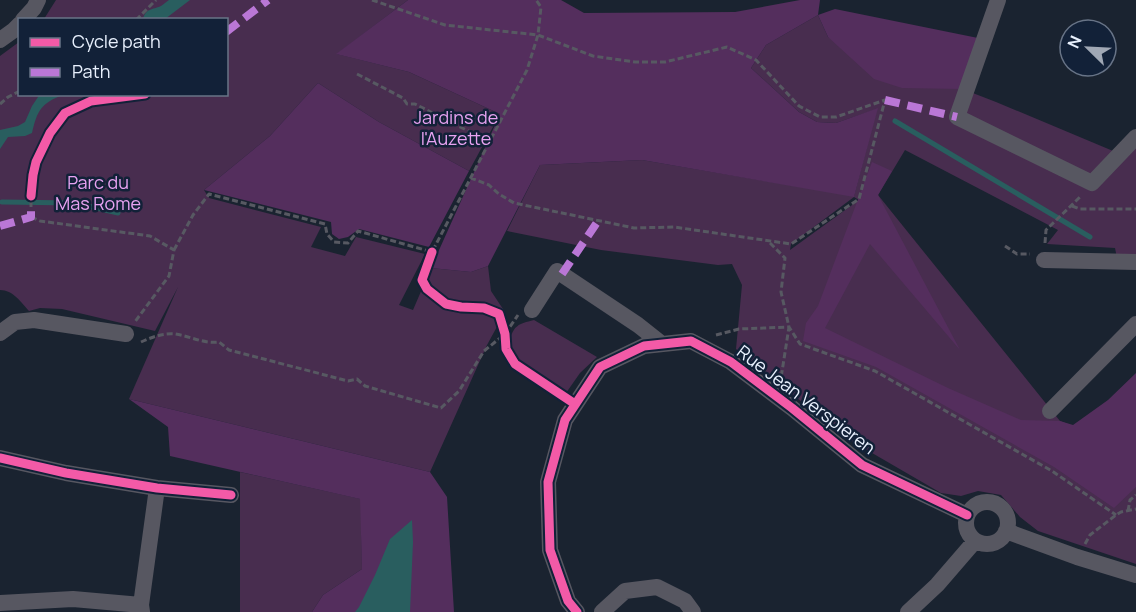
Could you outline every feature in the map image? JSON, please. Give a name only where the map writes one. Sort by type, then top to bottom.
[{"type":"street","points":[[25,18],[38,0]]},
{"type":"street","points":[[998,0],[957,117],[1092,183],[1136,137]]},
{"type":"street","points":[[0,40],[18,26]]},
{"type":"street","points":[[1039,257],[1136,262]]},
{"type":"street","points":[[532,310],[557,271],[662,344]]},
{"type":"street","points":[[0,333],[15,322],[34,320],[126,334]]},
{"type":"street","points":[[1050,411],[1136,324]]},
{"type":"street","points":[[577,612],[568,601],[550,550],[548,482],[565,420],[600,367],[644,346],[691,341]]},
{"type":"street","name":"Rue Jean Verspieren","points":[[691,341],[731,362],[862,465],[967,515]]},
{"type":"street","points":[[0,458],[66,473],[157,488],[231,495]]},
{"type":"street","points":[[0,603],[73,599],[142,608],[157,488]]},
{"type":"street","points":[[988,501],[995,503],[1005,512],[1008,525],[1006,531],[996,542],[982,544],[975,541],[966,530],[965,522],[970,509],[988,501]]},
{"type":"street","points":[[1006,531],[1077,557],[1136,574]]},
{"type":"street","points":[[908,612],[937,585],[975,541]]},
{"type":"street","points":[[602,612],[625,591],[657,587],[685,601],[693,612]]},
{"type":"path","points":[[138,18],[156,0]]},
{"type":"path","points":[[372,0],[445,25],[538,35],[593,56],[635,62],[665,62],[727,47],[756,60],[799,106],[820,117],[836,117],[885,100],[859,199],[791,244],[674,227],[634,228],[514,203],[489,185],[471,178]]},
{"type":"path","points":[[536,0],[542,7],[538,35],[527,70],[432,252],[422,280],[427,289],[446,304],[484,308],[499,314],[505,334],[506,349],[515,364],[575,404]]},
{"type":"path","points":[[357,74],[403,98],[407,104],[415,104],[490,142]]},
{"type":"path","points":[[0,104],[8,96],[18,92]]},
{"type":"path","points":[[432,252],[358,231],[348,243],[334,242],[327,234],[325,224],[209,194],[193,215],[174,250],[169,276],[126,334],[139,342],[157,335],[174,334],[210,343],[219,342],[229,350],[348,381],[357,379],[365,386],[441,408],[459,391],[484,351],[505,334]]},
{"type":"path","points":[[31,196],[31,207]]},
{"type":"path","points":[[1071,206],[1080,209],[1136,208]]},
{"type":"path","points":[[1050,226],[1066,211]]},
{"type":"path","points":[[31,217],[40,221],[150,236],[174,250]]},
{"type":"path","points":[[769,242],[785,258],[781,292],[789,327],[800,344],[874,371],[1052,471],[1116,514]]},
{"type":"path","points":[[1005,246],[1017,254],[1039,257]]},
{"type":"path","points":[[691,341],[739,329],[789,327]]},
{"type":"path","points":[[780,380],[789,327]]},
{"type":"path","points":[[1128,511],[1130,500],[1136,495]]},
{"type":"path","points":[[1077,557],[1090,535],[1116,514],[1136,509]]},
{"type":"green space","points":[[56,0],[408,0],[337,54],[409,72],[500,114],[469,171],[379,122],[318,83],[270,136],[204,190],[209,198],[321,227],[311,247],[345,256],[356,237],[425,254],[399,305],[413,310],[431,268],[471,272],[488,266],[491,291],[505,312],[487,345],[430,472],[129,399],[178,287],[155,331],[62,309],[40,308],[29,311],[13,294],[0,290],[0,56],[18,43],[18,96],[228,96],[228,18],[45,18]]},
{"type":"green space","points":[[818,15],[828,37],[996,102],[1125,156],[1136,137],[1136,257],[1117,258],[1115,248],[1047,244],[1058,230],[905,150],[878,195],[1060,421],[1073,426],[1136,469],[1136,564],[1038,531],[1020,517],[1001,495],[978,491],[961,496],[941,493],[848,439],[736,349],[742,285],[732,264],[718,265],[601,250],[507,231],[540,165],[642,160],[854,196],[877,109],[836,123],[817,122],[799,112],[751,68],[766,45]],"holes":[[[854,197],[859,200],[790,250],[791,244]]]},
{"type":"green space","points":[[534,320],[597,357],[580,373],[566,393],[517,361],[509,342],[511,336],[517,326]]},
{"type":"green space","points":[[240,472],[361,499],[362,569],[323,595],[312,612],[240,612]]},
{"type":"shaded area","points":[[169,0],[190,0],[166,18],[143,18],[148,11]]},
{"type":"shaded area","points":[[408,0],[561,0],[584,13],[735,12],[800,0],[820,0],[818,15],[766,45],[751,68],[799,112],[817,122],[836,123],[878,108],[854,197],[642,160],[540,165],[488,266],[471,272],[431,268],[500,114],[409,72],[336,54]]},
{"type":"shaded area","points":[[835,9],[978,38],[962,89],[902,88],[874,79],[828,37],[818,15]]},
{"type":"shaded area","points":[[318,83],[379,122],[469,171],[429,247],[359,229],[348,237],[339,239],[332,234],[331,222],[204,190],[270,136]]},
{"type":"shaded area","points":[[39,96],[61,96],[41,109],[32,133],[25,136],[8,137],[0,149],[0,130],[25,122]]},
{"type":"shaded area","points":[[872,162],[892,171],[878,195],[960,350],[870,244],[825,328],[948,388],[1021,420],[1060,421],[1073,425],[1108,400],[1136,373],[1136,487],[1114,508],[1054,467],[876,367],[803,341],[806,323],[818,306]]},
{"type":"shaded area","points":[[129,399],[430,472],[447,497],[454,612],[312,612],[323,595],[362,569],[360,499],[170,456],[168,427]]},
{"type":"shaded area","points":[[412,520],[410,612],[355,612],[375,575],[390,539]]},
{"type":"waterway","points":[[895,121],[1090,237]]},
{"type":"waterway","points":[[2,202],[75,203],[118,213]]},
{"type":"marked path","points":[[228,30],[268,0]]},
{"type":"marked path","points":[[885,100],[957,117]]},
{"type":"marked path","points":[[0,226],[31,217],[31,207]]},
{"type":"marked path","points":[[562,274],[598,221]]},
{"type":"cycle path","points":[[31,196],[36,162],[50,133],[65,113],[91,101],[130,96]]},
{"type":"cycle path","points":[[432,252],[422,280],[427,289],[446,304],[484,308],[499,314],[505,334],[506,349],[515,364],[575,404]]},
{"type":"cycle path","points":[[577,612],[568,601],[550,550],[548,482],[565,420],[600,367],[644,346],[691,341],[731,362],[862,465],[967,515]]},
{"type":"cycle path","points":[[0,458],[66,473],[157,488],[231,495]]},
{"type":"park label","name":"Jardins de l'Auzette","points":[[456,128]]},
{"type":"park label","name":"Parc du Mas Rome","points":[[98,193]]}]
